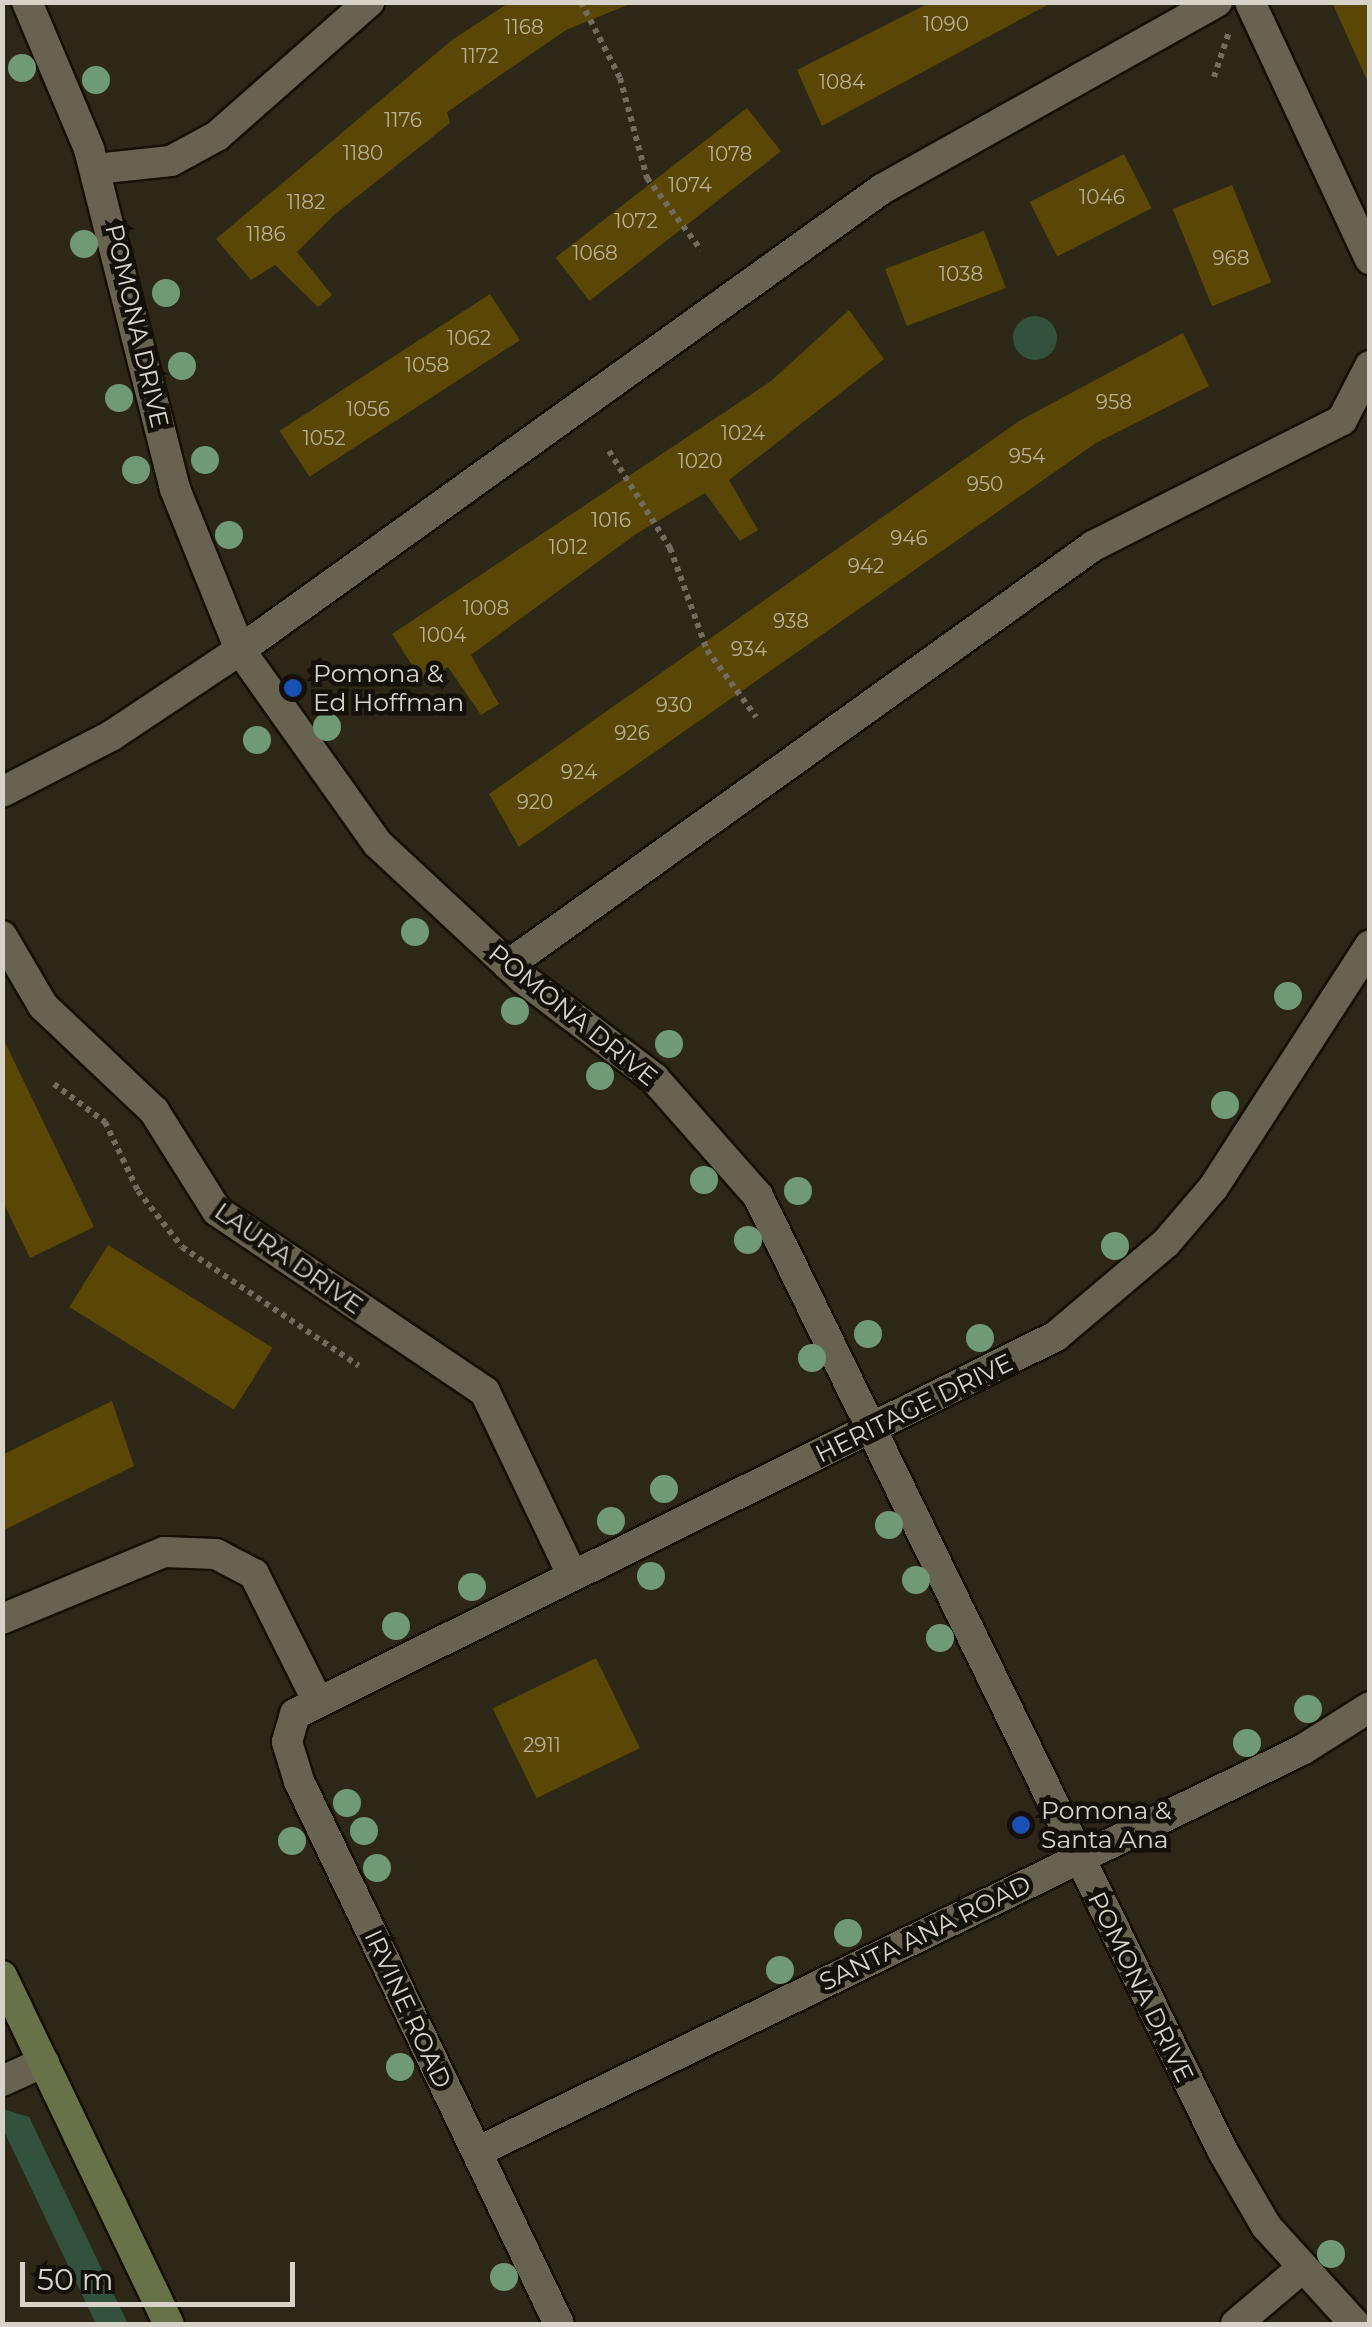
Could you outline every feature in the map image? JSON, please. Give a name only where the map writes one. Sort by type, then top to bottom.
[{"type":"main road","points":[[2,1976],[169,2324]]},
{"type":"street","name":"POMONA DRIVE","points":[[27,2],[96,169],[175,489],[240,650],[378,844],[508,965],[639,1065],[712,1138],[785,1240],[1078,1858],[1222,2150],[1300,2270],[1355,2324]]},
{"type":"street","points":[[96,169],[170,161],[217,136],[369,2]]},
{"type":"street","points":[[2,792],[110,736],[240,650],[882,189],[1233,9],[1370,259]]},
{"type":"street","points":[[508,965],[1093,546],[1342,420],[1370,366]]},
{"type":"street","name":"LAURA DRIVE","points":[[2,936],[42,1006],[154,1111],[216,1211],[484,1392],[572,1574]]},
{"type":"street","name":"HERITAGE DRIVE","points":[[316,1698],[877,1428],[1056,1336],[1166,1242],[1213,1188],[1370,945]]},
{"type":"street","points":[[2,1619],[164,1552],[216,1554],[254,1574],[316,1698]]},
{"type":"street","name":"IRVINE ROAD","points":[[316,1698],[295,1714],[290,1756],[560,2324]]},
{"type":"street","name":"SANTA ANA ROAD","points":[[477,2152],[1302,1750],[1370,1707]]},
{"type":"street","points":[[2,2081],[44,2062]]},
{"type":"street","points":[[1236,2324],[1300,2270]]},
{"type":"path","points":[[580,2],[620,78],[647,178],[701,250]]},
{"type":"path","points":[[1214,77],[1233,9]]},
{"type":"path","points":[[609,451],[670,548],[707,650],[756,717]]},
{"type":"green space","points":[[1035,316],[1050,323],[1057,338],[1050,353],[1035,360],[1020,353],[1013,338],[1020,323]]},
{"type":"green space","points":[[3,2109],[29,2117],[128,2324],[96,2324],[3,2129]]},
{"type":"building","points":[[510,2],[630,4],[566,30],[447,112],[450,123],[334,215],[297,252],[332,295],[318,307],[275,265],[251,280],[216,239],[452,40]]},
{"type":"building","points":[[931,2],[1053,2],[822,126],[797,70]]},
{"type":"building","points":[[1332,2],[1370,2],[1370,87]]},
{"type":"building","points":[[747,108],[781,151],[589,301],[556,258]]},
{"type":"building","points":[[1124,154],[1152,208],[1057,256],[1030,202]]},
{"type":"building","points":[[1232,185],[1271,282],[1212,306],[1173,209]]},
{"type":"building","points":[[984,231],[1006,288],[907,326],[885,269]]},
{"type":"building","points":[[490,294],[520,340],[309,477],[279,431]]},
{"type":"building","points":[[849,310],[884,359],[729,480],[758,530],[740,541],[705,493],[636,534],[471,655],[499,704],[481,715],[448,667],[421,679],[392,634],[771,381]]},
{"type":"building","points":[[1183,333],[1209,386],[1096,443],[519,847],[489,794],[1019,421]]},
{"type":"building","points":[[2,1036],[94,1227],[30,1258],[2,1200]]},
{"type":"building","points":[[108,1245],[273,1348],[234,1410],[69,1307]]},
{"type":"building","points":[[112,1401],[134,1466],[2,1531],[2,1455]]},
{"type":"building","points":[[596,1658],[640,1748],[536,1798],[493,1708]]},
{"type":"place","name":"Pomona & Ed Hoffman","points":[[293,688]]},
{"type":"place","name":"Pomona & Santa Ana","points":[[1021,1825]]}]
